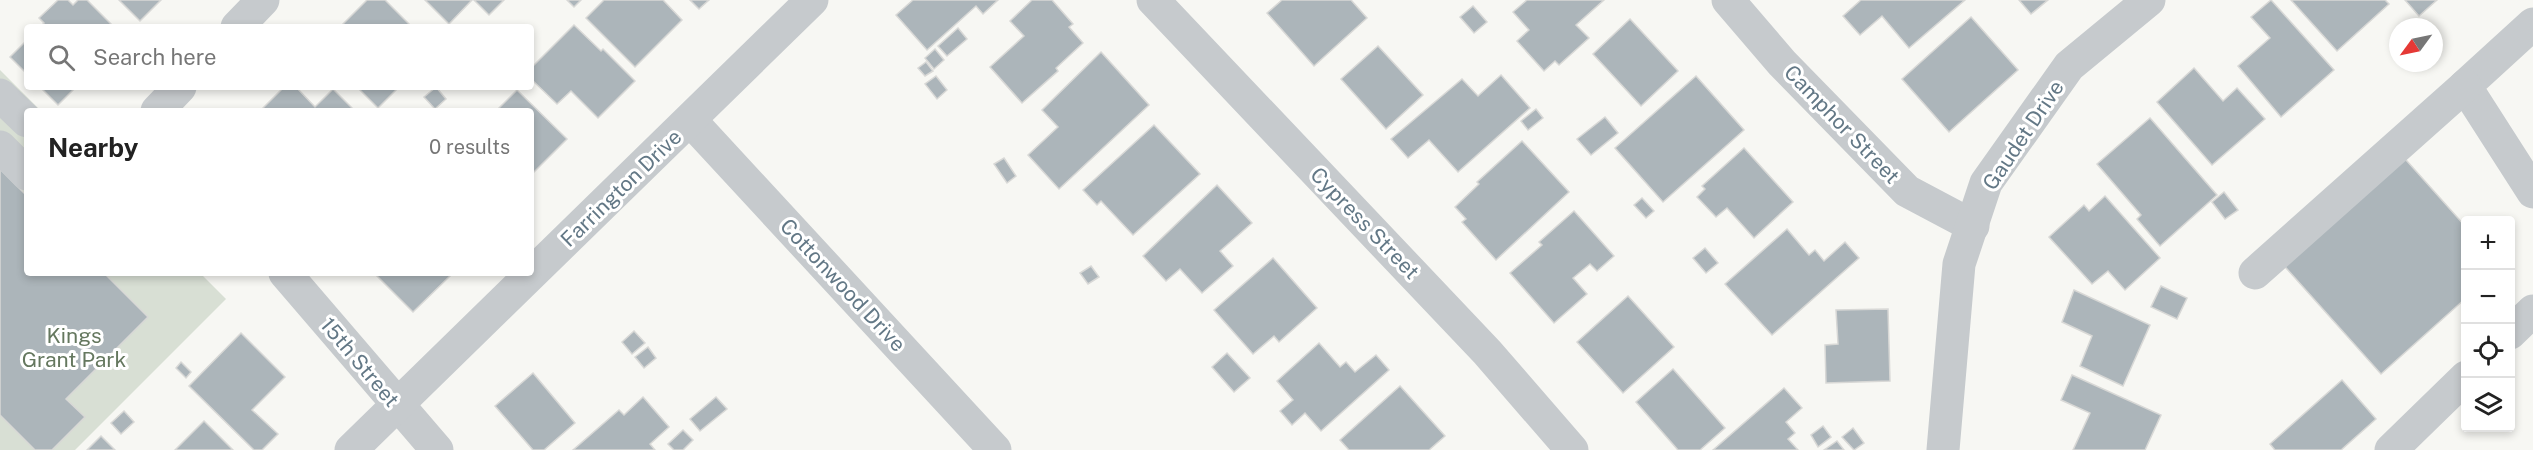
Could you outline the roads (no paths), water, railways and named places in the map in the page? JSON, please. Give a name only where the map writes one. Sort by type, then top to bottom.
[{"type":"street","points":[[240,24],[263,0]]},
{"type":"street","name":"Farrington Drive","points":[[534,272],[691,121],[812,0]]},
{"type":"street","name":"Cypress Street","points":[[1153,0],[1487,352],[1572,450]]},
{"type":"street","name":"Camphor Street","points":[[1728,0],[1782,63],[1907,191],[1973,226]]},
{"type":"street","name":"Gaudet Drive","points":[[1943,450],[1959,264],[1986,183],[2069,66],[2149,0]]},
{"type":"street","points":[[2254,273],[2533,24]]},
{"type":"street","points":[[2465,86],[2533,192]]},
{"type":"street","points":[[160,108],[177,90]]},
{"type":"street","points":[[0,95],[24,118]]},
{"type":"street","name":"Cottonwood Drive","points":[[691,121],[994,450]]},
{"type":"street","points":[[0,147],[24,171]]},
{"type":"street","name":"15th Street","points":[[288,276],[437,450]]},
{"type":"street","name":"Farrington Drive","points":[[351,450],[529,276]]},
{"type":"street","points":[[2515,329],[2533,310]]},
{"type":"street","points":[[2391,450],[2465,378]]},
{"type":"park label","name":"Kings Grant Park","points":[[74,347]]}]
